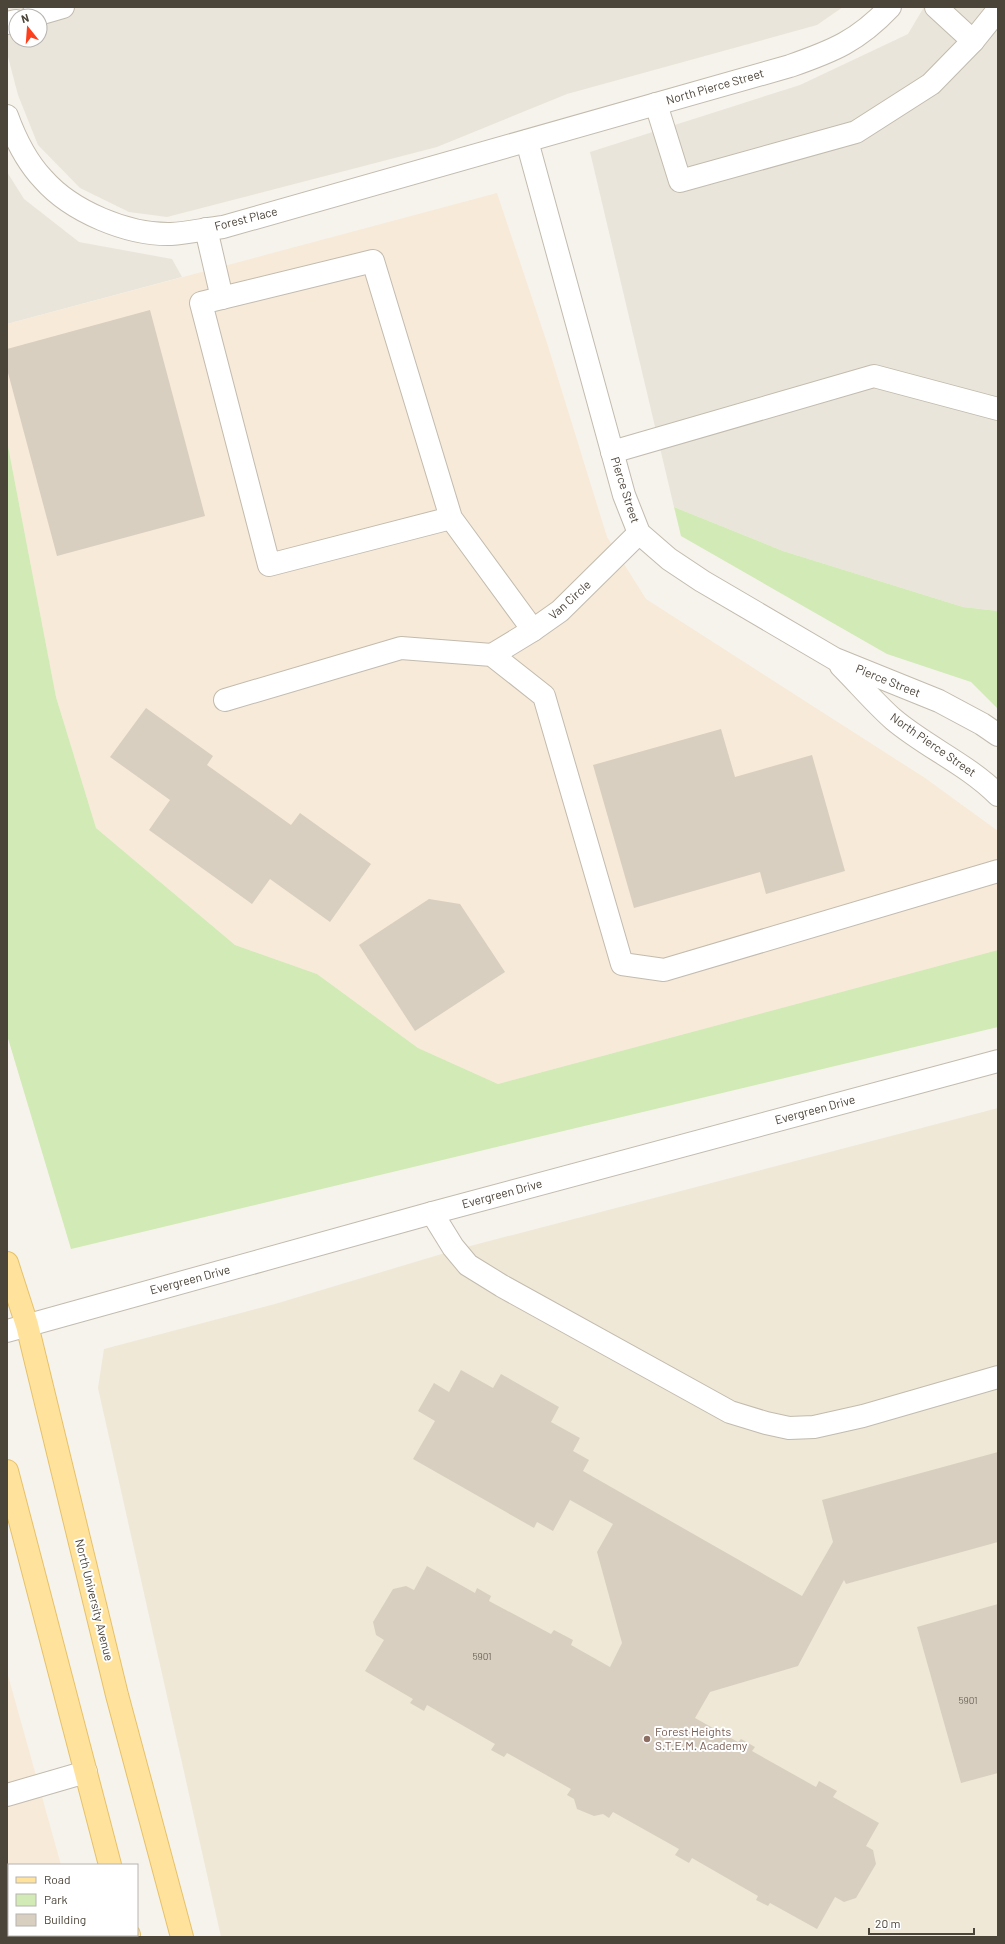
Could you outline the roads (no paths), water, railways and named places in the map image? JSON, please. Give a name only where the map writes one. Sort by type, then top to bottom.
[{"type":"main road","name":"North University Avenue","points":[[7,1263],[17,1328],[182,1937]]},
{"type":"main road","points":[[7,1471],[110,1864]]},
{"type":"street","points":[[48,11],[63,7]]},
{"type":"street","name":"North Pierce Street","points":[[527,141],[790,66],[827,53],[853,39],[873,25],[890,7]]},
{"type":"street","points":[[936,7],[973,41]]},
{"type":"street","points":[[656,104],[680,181],[856,132],[931,84],[973,41],[998,10]]},
{"type":"street","name":"Forest Place","points":[[7,116],[12,131],[26,156],[43,179],[59,194],[85,211],[124,227],[143,232],[171,234],[223,227],[527,141]]},
{"type":"street","name":"Pierce Street","points":[[527,141],[624,495],[639,533],[669,559],[702,581],[835,659],[939,701],[982,724],[998,735]]},
{"type":"street","points":[[206,229],[222,298]]},
{"type":"street","points":[[451,518],[269,566],[201,303],[373,261],[451,518],[533,630]]},
{"type":"street","points":[[612,452],[874,376],[998,409]]},
{"type":"street","name":"Van Circle","points":[[492,654],[533,630],[560,611],[639,533]]},
{"type":"street","points":[[225,700],[401,648],[492,654],[544,696],[622,964],[664,970],[998,871]]},
{"type":"street","name":"North Pierce Street","points":[[835,659],[894,719],[944,755],[982,779],[998,795]]},
{"type":"street","name":"Evergreen Drive","points":[[17,1328],[432,1213],[998,1061]]},
{"type":"street","points":[[432,1213],[453,1247],[468,1265],[502,1286],[730,1412],[766,1423],[789,1428],[814,1427],[863,1416],[998,1377]]},
{"type":"street","points":[[7,1795],[86,1772]]},
{"type":"place","name":"Forest Heights S.T.E.M. Academy","points":[[647,1739]]}]
